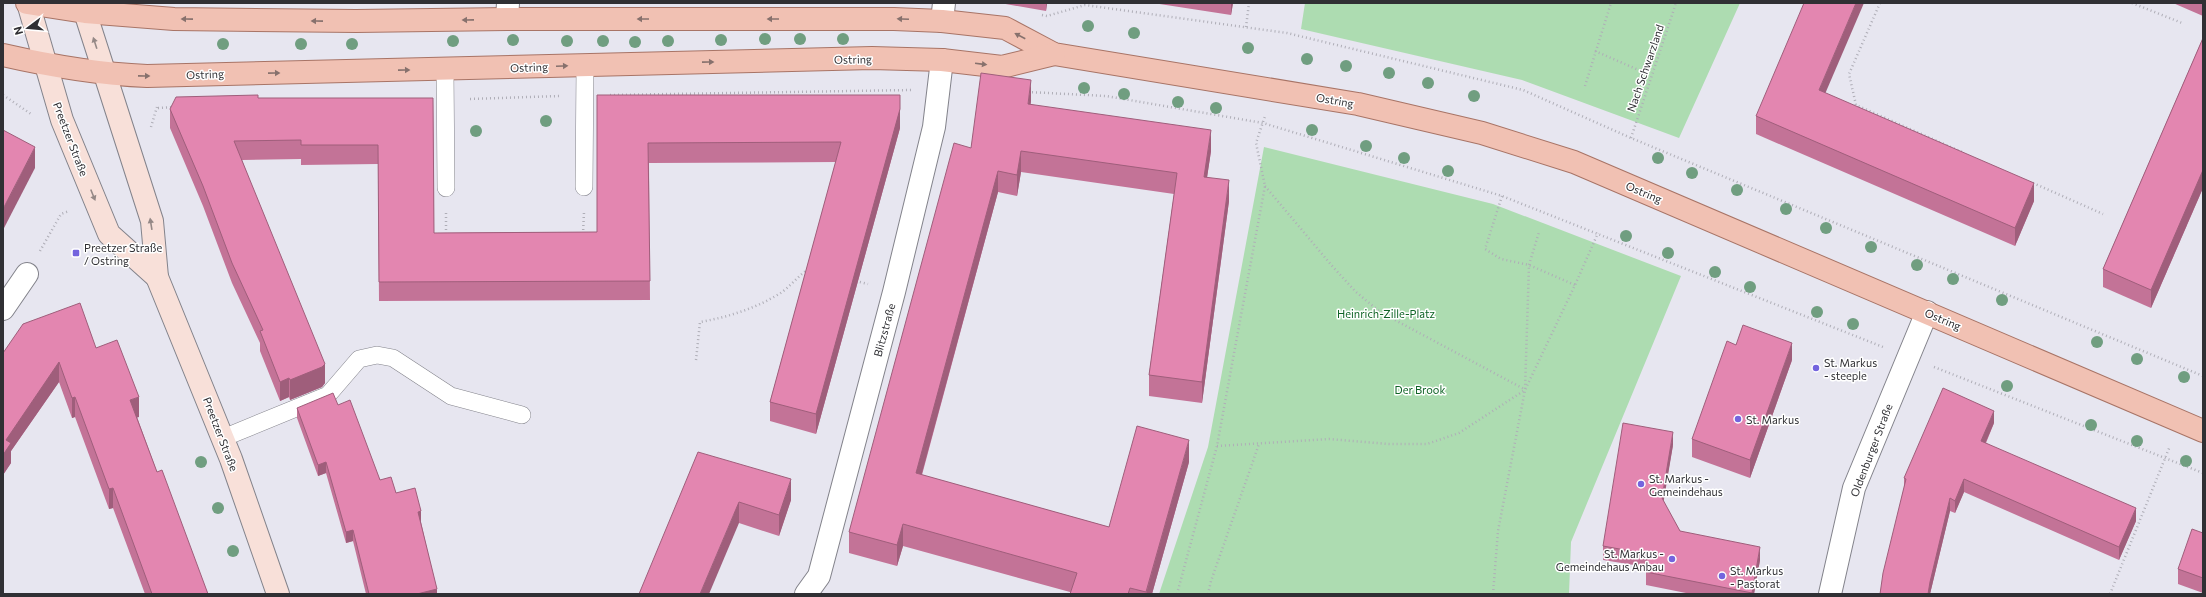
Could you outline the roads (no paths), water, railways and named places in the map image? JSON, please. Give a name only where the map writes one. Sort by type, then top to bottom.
[{"type":"main road","name":"Ostring","points":[[27,3],[85,12],[174,19],[356,21],[507,11],[894,19],[943,12],[1005,28],[1054,54],[1358,104],[1482,133],[1574,162],[2203,431]]},
{"type":"main road","name":"Preetzer Straße","points":[[27,3],[62,120],[109,234],[157,277]]},
{"type":"main road","name":"Preetzer Straße","points":[[85,12],[152,221],[157,277],[222,438],[258,534],[278,594]]},
{"type":"main road","name":"Ostring","points":[[3,55],[46,65],[105,74],[147,76],[872,58],[942,60],[1002,67],[1054,54]]},
{"type":"street","name":"Blitzstraße","points":[[806,594],[819,576],[894,292],[934,127],[940,87],[942,60]]},
{"type":"street","points":[[3,309],[27,274]]},
{"type":"street","name":"Oldenburger Straße","points":[[1830,594],[1854,488],[1927,312]]},
{"type":"lane","points":[[584,187],[585,66]]},
{"type":"lane","points":[[445,69],[446,188]]},
{"type":"lane","points":[[222,438],[328,395],[359,359],[376,355],[393,358],[451,396],[522,414]]},
{"type":"place","name":"Preetzer Straße / Ostring","points":[[76,253]]},
{"type":"place","name":"St. Markus - steeple","points":[[1816,368]]},
{"type":"place","name":"St. Markus","points":[[1738,419]]},
{"type":"place","name":"St. Markus - Gemeindehaus","points":[[1641,484]]},
{"type":"place","name":"St. Markus - Gemeindehaus Anbau","points":[[1672,559]]},
{"type":"place","name":"St. Markus - Pastorat","points":[[1722,576]]},
{"type":"park label","name":"Heinrich-Zille-Platz","points":[[1386,313]]},
{"type":"park label","name":"Der Brook","points":[[1420,389]]}]
